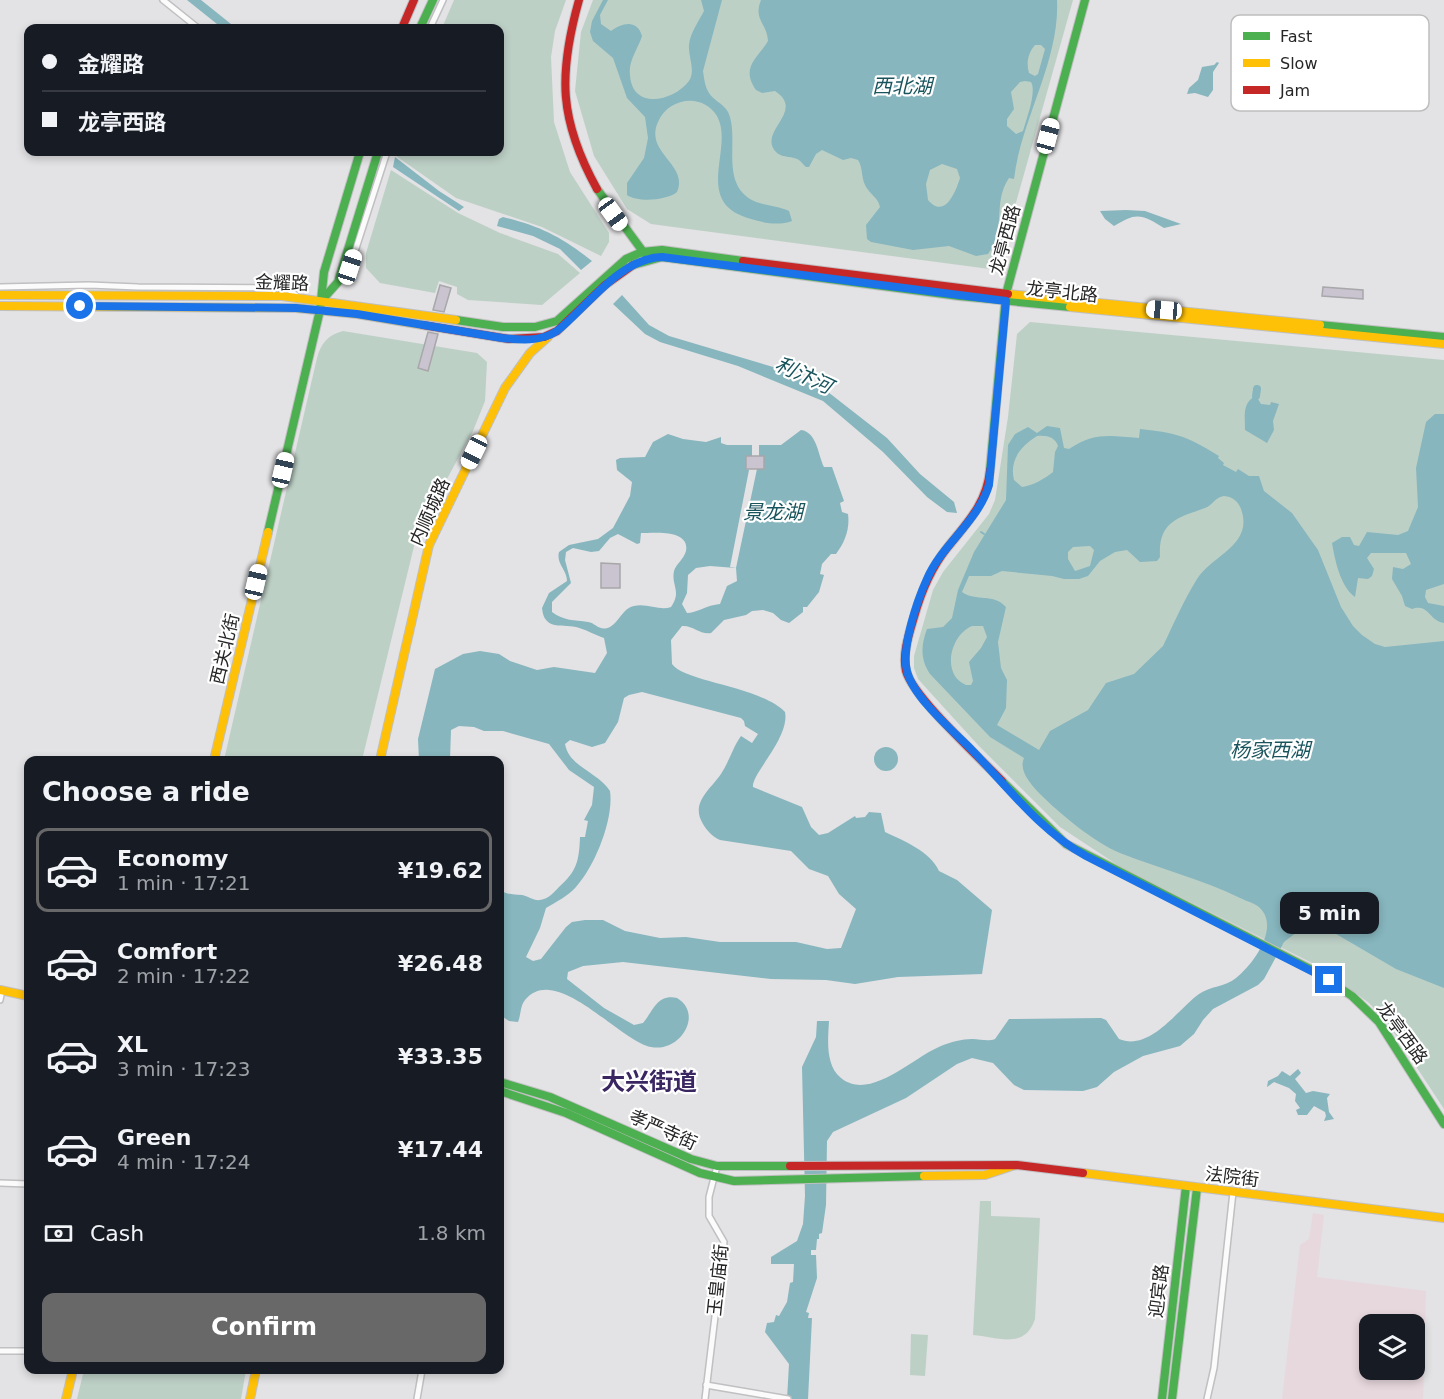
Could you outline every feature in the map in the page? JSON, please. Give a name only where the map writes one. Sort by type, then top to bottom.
[{"type":"street","points":[[163,0],[193,24]]},
{"type":"street","points":[[404,24],[414,0]]},
{"type":"street","points":[[422,24],[433,0]]},
{"type":"street","points":[[432,24],[443,0]]},
{"type":"street","points":[[552,334],[631,265],[644,257],[594,187],[577,154],[569,128],[565,104],[564,65],[570,26],[579,0]]},
{"type":"street","name":"龙亭西路","points":[[1085,0],[1006,297],[989,485],[980,507],[938,558],[926,581],[906,645],[905,663],[908,675],[922,698],[1042,824],[1066,844],[1288,957],[1339,986],[1379,1023],[1444,1124]]},
{"type":"street","name":"西关北街","points":[[215,756],[320,310],[324,272],[359,156]]},
{"type":"street","name":"西关北街","points":[[322,300],[338,282],[377,156]]},
{"type":"street","points":[[341,274],[350,267],[386,156]]},
{"type":"street","name":"龙亭北路","points":[[644,257],[671,250],[1006,297],[1444,344]]},
{"type":"street","name":"金耀路","points":[[0,295],[299,298],[503,327],[535,327],[557,321],[626,259],[644,257]]},
{"type":"street","points":[[0,287],[89,285],[138,288],[287,288],[299,298]]},
{"type":"street","name":"龙亭北路","points":[[1006,297],[1444,337]]},
{"type":"street","name":"金耀路","points":[[0,306],[287,307],[502,338],[526,340],[552,334]]},
{"type":"street","name":"内顺城路","points":[[381,756],[429,545],[505,388],[530,353],[552,334]]},
{"type":"street","points":[[0,1000],[1,990],[24,995]]},
{"type":"street","name":"孝严寺街","points":[[504,1083],[550,1097],[691,1159],[717,1167],[787,1167]]},
{"type":"street","name":"孝严寺街","points":[[504,1092],[556,1108],[714,1177],[734,1181],[785,1180]]},
{"type":"street","name":"法院街","points":[[785,1180],[985,1175],[1017,1165]]},
{"type":"street","name":"法院街","points":[[787,1167],[1017,1165],[1444,1218]]},
{"type":"street","name":"玉皇庙街","points":[[705,1399],[724,1242],[709,1216],[709,1197],[717,1167]]},
{"type":"street","points":[[0,1183],[24,1184]]},
{"type":"street","name":"迎宾路","points":[[1162,1399],[1186,1186]]},
{"type":"street","name":"迎宾路","points":[[1172,1399],[1197,1188]]},
{"type":"street","points":[[1207,1399],[1214,1368],[1233,1192]]},
{"type":"street","points":[[0,1351],[24,1351]]},
{"type":"street","points":[[66,1399],[72,1374]]},
{"type":"street","points":[[250,1399],[255,1374]]},
{"type":"street","points":[[417,1399],[421,1374]]},
{"type":"street","points":[[706,1385],[788,1399]]},
{"type":"shaded area","points":[[1313,1213],[1324,1215],[1317,1277],[1426,1291],[1425,1327],[1425,1314],[1359,1314],[1359,1380],[1424,1380],[1423,1399],[1282,1399],[1300,1245],[1309,1239]]},
{"type":"green space","points":[[454,0],[566,0],[555,31],[551,57],[554,122],[570,172],[609,233],[609,242],[601,256],[542,227],[456,198],[396,156],[504,156],[504,24],[444,24]]},
{"type":"green space","points":[[593,0],[1073,0],[997,270],[651,224],[627,209],[594,156],[575,91],[581,32]]},
{"type":"green space","points":[[391,170],[458,213],[500,233],[558,254],[580,273],[542,305],[468,300],[457,294],[457,287],[439,281],[435,293],[380,283],[366,268],[366,253]]},
{"type":"green space","points":[[1030,322],[1444,360],[1444,1109],[1387,1022],[1369,1003],[1318,966],[1119,866],[1060,827],[978,745],[918,679],[914,668],[914,656],[933,590],[943,572],[989,514],[995,500],[1008,417],[1017,334]]},
{"type":"green space","points":[[343,331],[477,353],[487,362],[485,401],[473,431],[417,534],[363,756],[225,756],[317,358],[326,340]]},
{"type":"green space","points":[[980,1201],[991,1201],[991,1216],[1040,1218],[1035,1319],[1030,1329],[1017,1338],[1001,1339],[973,1335]]},
{"type":"green space","points":[[911,1334],[928,1335],[925,1376],[910,1375]]},
{"type":"green space","points":[[83,1374],[245,1374],[241,1399],[77,1399]]},
{"type":"water","points":[[187,0],[201,0],[231,24],[217,24]]},
{"type":"water","points":[[603,0],[608,0],[600,15],[601,24],[611,31],[629,24],[640,31],[642,36],[630,70],[632,86],[638,94],[654,99],[673,94],[689,81],[692,68],[689,45],[704,11],[701,0],[722,0],[703,71],[708,91],[726,109],[731,122],[733,170],[736,181],[741,191],[750,199],[789,211],[792,221],[761,222],[733,211],[723,201],[718,174],[721,129],[717,116],[711,108],[694,101],[677,103],[669,108],[658,122],[655,133],[661,150],[677,174],[679,182],[677,192],[653,200],[638,199],[627,195],[627,183],[644,158],[648,138],[645,117],[627,98],[613,58],[593,41],[590,32],[592,21]]},
{"type":"water","name":"西北湖","points":[[761,0],[1057,0],[1053,45],[1047,68],[1024,134],[1014,179],[1009,178],[1004,187],[997,235],[988,254],[976,256],[949,246],[913,250],[871,242],[867,239],[866,225],[880,207],[865,185],[858,160],[851,158],[843,160],[822,150],[816,154],[809,167],[806,167],[797,159],[777,153],[772,145],[772,137],[786,107],[783,99],[775,91],[762,93],[756,90],[750,75],[752,63],[768,41],[759,17]],"holes":[[[1035,45],[1041,45],[1045,49],[1038,74],[1035,76],[1029,73],[1028,66],[1028,58]],[[1020,82],[1031,82],[1033,92],[1023,131],[1016,134],[1007,126],[1007,119],[1014,109],[1011,92]],[[942,164],[957,169],[960,178],[953,196],[940,207],[928,200],[926,184],[930,170]]]},
{"type":"water","points":[[1219,63],[1213,72],[1213,90],[1208,97],[1195,93],[1187,94],[1189,88],[1198,80],[1202,67],[1214,65]]},
{"type":"water","points":[[395,157],[464,207],[459,211],[393,167]]},
{"type":"water","points":[[1100,211],[1145,211],[1181,224],[1164,228],[1146,218],[1137,216],[1114,226],[1105,219]]},
{"type":"water","points":[[503,217],[550,233],[592,261],[581,270],[560,249],[533,236],[497,226],[499,219]]},
{"type":"water","points":[[622,295],[649,325],[669,336],[780,369],[828,392],[887,438],[920,474],[954,502],[957,513],[947,512],[927,497],[883,452],[823,401],[738,366],[660,342],[645,334],[613,304]]},
{"type":"water","points":[[1256,396],[1261,404],[1270,405],[1271,402],[1279,404],[1273,421],[1274,430],[1267,443],[1245,430],[1246,406]]},
{"type":"water","points":[[1435,414],[1444,414],[1444,584],[1426,590],[1425,597],[1428,603],[1444,606],[1444,623],[1439,622],[1422,608],[1412,609],[1405,606],[1392,579],[1393,567],[1403,569],[1411,564],[1406,553],[1371,553],[1367,558],[1374,569],[1372,576],[1368,579],[1358,578],[1355,597],[1342,580],[1332,543],[1342,537],[1350,537],[1354,545],[1359,546],[1367,532],[1398,535],[1408,531],[1418,507],[1416,468],[1426,422]]},
{"type":"water","name":"杨家西湖","points":[[1047,426],[1060,428],[1064,448],[1069,449],[1102,436],[1139,438],[1140,429],[1181,436],[1198,444],[1219,456],[1223,465],[1236,472],[1238,469],[1249,476],[1259,476],[1264,491],[1292,513],[1318,550],[1341,607],[1353,626],[1362,635],[1375,644],[1385,647],[1444,641],[1444,988],[1396,969],[1331,931],[1328,922],[1314,919],[1284,942],[1264,979],[1258,985],[1213,1009],[1194,1034],[1180,1046],[1143,1056],[1114,1072],[1097,1087],[1083,1091],[1024,1090],[1014,1085],[993,1063],[972,1058],[957,1064],[906,1098],[833,1132],[827,1141],[826,1205],[822,1233],[817,1239],[816,1250],[811,1250],[811,1255],[816,1255],[817,1278],[806,1312],[809,1313],[808,1318],[812,1318],[808,1399],[787,1399],[789,1364],[765,1332],[767,1323],[774,1322],[776,1315],[779,1316],[787,1302],[790,1283],[793,1282],[794,1264],[771,1264],[771,1257],[797,1241],[803,1224],[805,1196],[802,1067],[816,1037],[817,1021],[829,1021],[830,1059],[836,1073],[852,1084],[865,1085],[891,1075],[949,1043],[968,1039],[995,1039],[1009,1019],[1101,1018],[1106,1020],[1119,1039],[1142,1040],[1163,1027],[1199,994],[1236,978],[1250,964],[1266,936],[1265,916],[1256,905],[1211,885],[1120,853],[1078,827],[1048,802],[1030,782],[1024,773],[1024,758],[990,737],[930,674],[924,663],[922,652],[927,629],[943,627],[952,618],[958,590],[974,552],[1006,500],[1008,445],[1015,434],[1028,427],[1037,433]],"holes":[[[1037,436],[1050,437],[1058,446],[1055,452],[1053,472],[1039,481],[1022,487],[1014,480],[1013,466],[1021,449]],[[1221,497],[1230,497],[1238,504],[1243,521],[1242,532],[1237,541],[1197,579],[1163,646],[1134,674],[1106,683],[1088,710],[1050,731],[1039,750],[997,725],[1006,708],[1007,680],[1001,668],[998,642],[1006,607],[996,600],[973,597],[962,592],[969,576],[991,576],[1002,571],[1079,579],[1088,576],[1100,561],[1115,552],[1127,550],[1140,562],[1157,561],[1160,557],[1162,536],[1171,523],[1208,507]],[[1090,546],[1094,550],[1090,566],[1075,571],[1068,559],[1068,552],[1073,547]],[[972,626],[983,626],[987,637],[969,662],[973,681],[971,685],[958,680],[951,664],[954,646],[964,631]]]},
{"type":"water","name":"景龙湖","points":[[801,430],[810,435],[814,439],[824,467],[832,467],[844,501],[840,503],[842,512],[848,514],[846,535],[836,554],[831,554],[822,564],[820,574],[824,575],[819,592],[807,607],[803,607],[803,612],[789,623],[763,610],[724,620],[711,633],[703,633],[682,626],[671,640],[672,664],[691,675],[758,696],[785,712],[782,733],[758,773],[753,787],[802,807],[811,827],[819,835],[828,833],[855,816],[856,818],[865,817],[869,812],[881,813],[885,832],[923,852],[939,871],[957,880],[992,910],[982,974],[898,977],[855,984],[826,980],[771,979],[623,962],[583,966],[568,972],[567,979],[604,1008],[634,1025],[643,1023],[660,1001],[670,997],[677,998],[685,1005],[688,1022],[685,1031],[671,1044],[651,1047],[638,1042],[588,1007],[553,990],[538,991],[525,1000],[518,1022],[509,1021],[504,1018],[504,892],[540,900],[549,897],[570,876],[576,865],[580,837],[585,837],[588,821],[584,820],[592,805],[594,787],[569,770],[549,744],[503,731],[484,731],[474,727],[459,726],[451,730],[450,756],[419,756],[418,739],[435,669],[463,654],[480,651],[499,654],[510,661],[537,670],[554,667],[595,673],[607,653],[604,638],[579,628],[554,625],[549,623],[543,615],[542,608],[549,593],[567,581],[559,560],[559,552],[569,545],[598,539],[613,528],[630,496],[632,482],[617,470],[616,460],[645,457],[653,442],[668,434],[683,439],[706,442],[721,437],[721,443],[781,445]],"holes":[[[641,533],[677,536],[686,544],[685,554],[674,571],[676,597],[671,607],[644,605],[630,607],[610,627],[606,628],[565,619],[552,612],[552,602],[571,583],[565,560],[566,552],[573,548],[591,552],[599,551],[610,538],[618,534],[637,544],[640,543]],[[710,566],[736,568],[737,581],[727,586],[720,604],[687,613],[682,604],[687,593],[688,575],[696,568]],[[642,692],[741,718],[745,726],[758,734],[752,743],[741,736],[721,774],[703,797],[699,810],[703,824],[720,840],[791,851],[809,869],[828,876],[839,894],[856,909],[841,948],[827,949],[796,942],[720,942],[686,937],[660,938],[625,931],[603,920],[585,920],[572,922],[566,927],[541,959],[533,961],[526,957],[540,928],[546,908],[573,890],[590,867],[602,842],[609,815],[610,791],[605,784],[572,758],[565,744],[570,740],[592,747],[605,743],[618,722],[624,698]]]},
{"type":"water","points":[[886,747],[895,750],[898,759],[895,768],[886,771],[877,768],[874,759],[877,750]]},
{"type":"water","points":[[1298,1069],[1301,1073],[1295,1079],[1306,1093],[1313,1091],[1330,1094],[1327,1098],[1329,1112],[1334,1119],[1324,1121],[1325,1112],[1314,1106],[1307,1115],[1298,1115],[1296,1110],[1300,1108],[1295,1101],[1296,1094],[1289,1088],[1274,1082],[1267,1087],[1268,1081],[1282,1071],[1290,1076]]},
{"type":"pier","points":[[752,445],[759,445],[759,456],[764,456],[764,469],[757,469],[736,568],[730,567],[749,470],[746,469],[746,456],[752,456]]},
{"type":"building","points":[[440,285],[451,288],[444,312],[433,310]]},
{"type":"building","points":[[1323,287],[1363,290],[1363,299],[1322,296]]},
{"type":"building","points":[[428,332],[438,334],[428,371],[418,368]]},
{"type":"building","points":[[746,456],[764,456],[764,469],[746,469]]},
{"type":"building","points":[[601,563],[620,564],[620,588],[601,588]]},
{"type":"waterway","points":[[1256,396],[1257,389]]},
{"type":"traffic: fast","points":[[422,24],[433,0]]},
{"type":"traffic: fast","points":[[990,470],[1006,294],[1085,0]]},
{"type":"traffic: fast","points":[[268,532],[320,310],[324,272],[359,156]]},
{"type":"traffic: fast","points":[[322,300],[338,282],[377,156]]},
{"type":"traffic: fast","points":[[597,189],[644,253]]},
{"type":"traffic: fast","points":[[456,320],[503,327],[535,327],[557,321],[626,259],[642,252],[662,250],[743,261]]},
{"type":"traffic: fast","points":[[633,265],[662,257],[959,296],[1070,307]]},
{"type":"traffic: fast","points":[[1320,325],[1444,337]]},
{"type":"traffic: fast","points":[[1002,781],[1066,844],[1318,973],[1352,996],[1379,1022],[1444,1124]]},
{"type":"traffic: fast","points":[[504,1083],[550,1097],[691,1159],[717,1166],[790,1166]]},
{"type":"traffic: fast","points":[[504,1092],[566,1113],[700,1173],[734,1181],[924,1176]]},
{"type":"traffic: fast","points":[[1162,1399],[1186,1186]]},
{"type":"traffic: fast","points":[[1172,1399],[1197,1188]]},
{"type":"traffic: slow","points":[[1008,294],[1320,325]]},
{"type":"traffic: slow","points":[[0,295],[282,296],[456,320]]},
{"type":"traffic: slow","points":[[0,306],[296,308],[357,314],[423,325]]},
{"type":"traffic: slow","points":[[1070,307],[1444,344]]},
{"type":"traffic: slow","points":[[381,756],[429,545],[505,388],[530,353],[548,337]]},
{"type":"traffic: slow","points":[[215,756],[268,532]]},
{"type":"traffic: slow","points":[[0,990],[24,995]]},
{"type":"traffic: slow","points":[[924,1176],[985,1175],[1015,1165]]},
{"type":"traffic: slow","points":[[1083,1173],[1444,1218]]},
{"type":"traffic: slow","points":[[66,1399],[72,1374]]},
{"type":"traffic: slow","points":[[250,1399],[255,1374]]},
{"type":"traffic: jam","points":[[404,24],[414,0]]},
{"type":"traffic: jam","points":[[579,0],[568,51],[565,75],[566,97],[575,141],[597,189]]},
{"type":"traffic: jam","points":[[743,261],[1008,294]]},
{"type":"traffic: jam","points":[[423,325],[509,339],[544,337],[557,331],[605,285],[633,265]]},
{"type":"traffic: jam","points":[[990,470],[985,493],[980,503],[969,521],[941,556],[927,581],[908,637],[905,664],[911,682],[921,696],[1002,781]]},
{"type":"traffic: jam","points":[[790,1166],[1017,1165],[1083,1173]]},
{"type":"district","name":"大兴街道","points":[[649,1082]]},
{"type":"route","points":[[80,306],[296,308],[357,314],[526,340],[542,338],[557,331],[631,265],[638,261],[662,257],[937,294],[1006,301],[989,485],[980,507],[938,558],[926,581],[906,645],[905,663],[910,681],[922,698],[1042,824],[1066,844],[1329,980]]},
{"type":"water label","name":"利汴河","points":[[804,375]]}]
